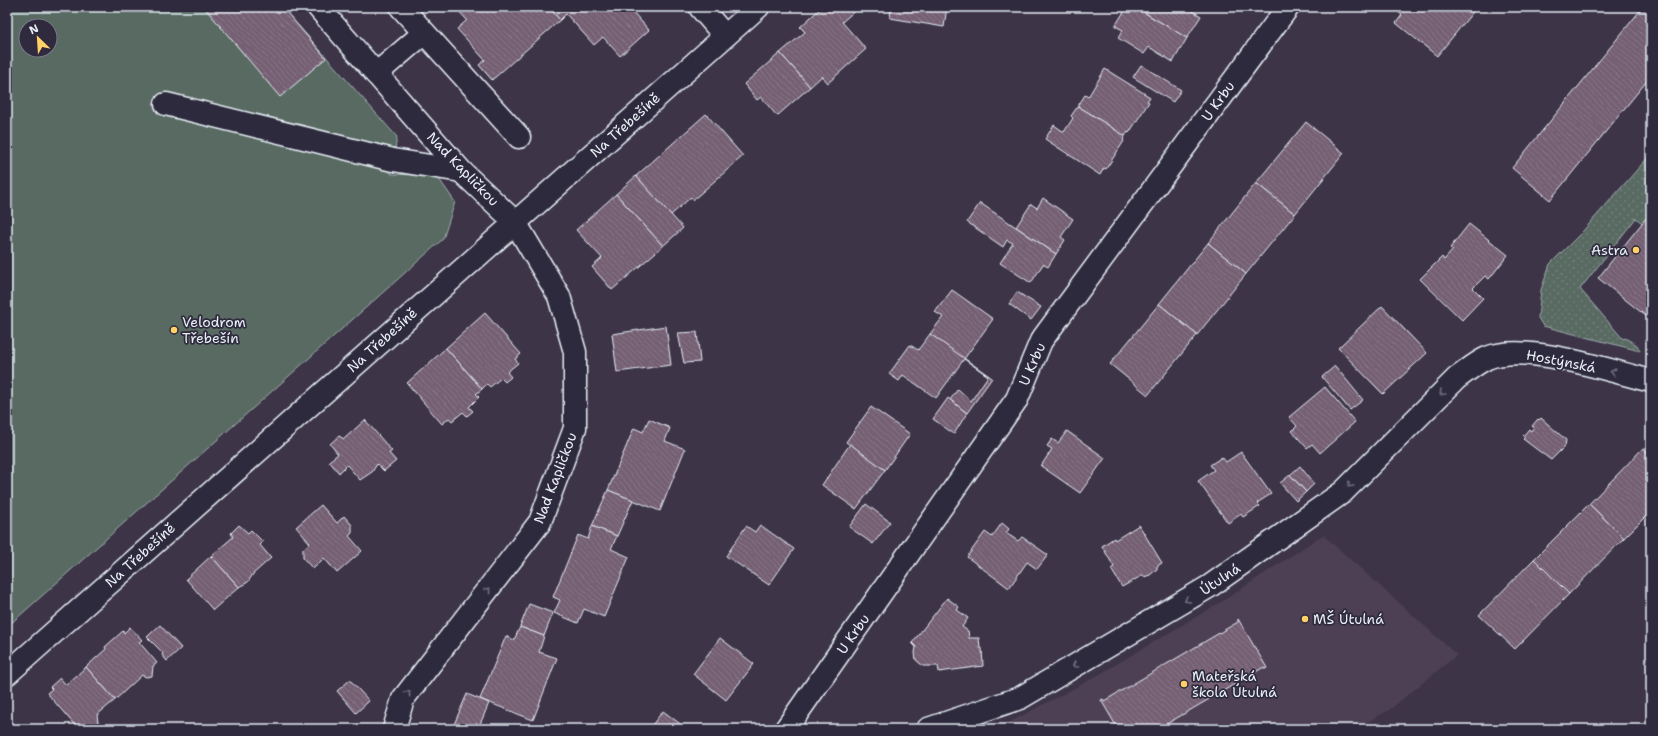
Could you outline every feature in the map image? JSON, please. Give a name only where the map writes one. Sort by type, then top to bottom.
[{"type":"street","name":"Nad Kapličkou","points":[[318,7],[461,171],[515,222],[559,296],[575,352],[575,428],[540,522],[403,699],[394,729]]},
{"type":"street","points":[[401,7],[519,137]]},
{"type":"street","points":[[700,7],[725,36]]},
{"type":"street","name":"Na Třebešíně","points":[[7,674],[758,7]]},
{"type":"street","name":"U Krbu","points":[[786,729],[1017,399],[1041,341],[1288,7]]},
{"type":"street","points":[[376,74],[424,33]]},
{"type":"street","points":[[166,104],[393,160],[461,171]]},
{"type":"street","name":"Hostýnská","points":[[1472,367],[1488,358],[1505,353],[1532,353],[1651,381]]},
{"type":"street","name":"Útulná","points":[[928,729],[1020,698],[1210,586],[1343,492],[1457,378],[1472,367]]},
{"type":"shaded area","name":"MŠ Útulná","points":[[1323,535],[1457,655],[1389,710],[1355,729],[1011,729],[1008,723],[1090,680],[1226,599]]},
{"type":"green space","name":"Velodrom Třebešín","points":[[7,7],[282,7],[397,137],[391,174],[437,176],[455,202],[443,239],[7,627]]},
{"type":"green space","points":[[1651,154],[1651,212],[1642,223],[1636,218],[1580,289],[1623,339],[1625,338],[1637,345],[1640,351],[1543,326],[1538,318],[1541,290],[1550,264],[1583,231]]},
{"type":"building","points":[[204,7],[282,7],[326,58],[280,97]]},
{"type":"building","points":[[455,7],[540,7],[542,9],[544,7],[549,7],[560,20],[492,80],[479,65],[485,60],[457,29],[467,20]]},
{"type":"building","points":[[549,7],[637,7],[632,11],[649,30],[620,56],[603,37],[594,45],[566,14],[560,20]]},
{"type":"building","points":[[822,7],[859,7],[842,22],[866,49],[828,83],[822,76],[810,87],[780,53],[805,32],[800,27]]},
{"type":"building","points":[[891,7],[947,7],[944,27],[890,18]]},
{"type":"building","points":[[1127,7],[1135,7],[1187,38],[1173,62],[1149,47],[1144,54],[1118,38],[1123,30],[1115,26]]},
{"type":"building","points":[[1135,7],[1186,7],[1201,16],[1187,38]]},
{"type":"building","points":[[1392,7],[1477,7],[1437,56],[1396,23],[1402,15]]},
{"type":"building","points":[[1643,7],[1651,7],[1651,76],[1550,200],[1512,168]]},
{"type":"building","points":[[780,53],[810,87],[777,116],[761,97],[757,100],[744,84]]},
{"type":"building","points":[[1141,65],[1181,90],[1173,102],[1133,77]]},
{"type":"building","points":[[1105,69],[1150,97],[1147,101],[1149,102],[1129,133],[1128,132],[1125,136],[1078,106],[1085,95],[1088,97]]},
{"type":"building","points":[[1078,106],[1125,136],[1124,141],[1106,169],[1104,168],[1100,175],[1045,139],[1054,125],[1064,132],[1073,118],[1071,116]]},
{"type":"building","points":[[706,114],[743,156],[693,200],[691,197],[671,215],[636,176]]},
{"type":"building","points":[[1306,122],[1344,153],[1295,214],[1256,183]]},
{"type":"building","points":[[636,176],[683,228],[663,246],[616,194]]},
{"type":"building","points":[[1256,183],[1295,214],[1246,274],[1208,243]]},
{"type":"building","points":[[616,194],[663,246],[612,290],[592,267],[602,258],[576,230]]},
{"type":"building","points":[[1043,198],[1073,219],[1061,237],[1065,240],[1056,254],[1016,227],[1031,204],[1037,208]]},
{"type":"building","points":[[980,203],[1056,254],[1048,267],[1043,264],[1031,283],[1000,263],[1013,243],[1007,240],[1003,247],[967,222]]},
{"type":"building","name":"Astra","points":[[1651,212],[1651,320],[1598,278]]},
{"type":"building","points":[[1469,224],[1508,255],[1489,279],[1485,276],[1473,288],[1483,298],[1462,320],[1420,279],[1442,257],[1444,260],[1453,250],[1450,248]]},
{"type":"building","points":[[1208,243],[1246,274],[1197,335],[1159,304]]},
{"type":"building","points":[[952,290],[993,319],[964,359],[930,334],[943,317],[935,312]]},
{"type":"building","points":[[1017,292],[1041,307],[1031,320],[1009,304]]},
{"type":"building","points":[[1159,304],[1197,335],[1148,395],[1110,364]]},
{"type":"building","points":[[1382,306],[1427,353],[1383,394],[1338,348]]},
{"type":"building","points":[[485,313],[521,354],[515,359],[518,363],[507,372],[511,377],[505,382],[501,378],[490,387],[487,384],[482,389],[446,348]]},
{"type":"building","points":[[666,326],[671,365],[617,372],[612,334]]},
{"type":"building","points":[[697,332],[700,362],[684,363],[678,333]]},
{"type":"building","points":[[930,334],[992,378],[967,413],[950,400],[958,389],[971,401],[988,376],[964,359],[936,398],[903,375],[899,381],[889,374],[910,345],[918,350]]},
{"type":"building","points":[[446,348],[482,389],[476,394],[479,397],[469,407],[473,411],[467,416],[463,412],[452,421],[449,418],[442,424],[407,383]]},
{"type":"building","points":[[1335,366],[1363,400],[1350,410],[1322,377]]},
{"type":"building","points":[[1325,387],[1355,422],[1320,453],[1312,444],[1307,448],[1292,431],[1297,426],[1289,417]]},
{"type":"building","points":[[948,398],[967,413],[954,434],[933,419]]},
{"type":"building","points":[[871,407],[910,434],[885,470],[846,442]]},
{"type":"building","points":[[1541,418],[1566,440],[1565,446],[1551,460],[1523,439],[1525,437],[1523,436],[1529,429],[1531,431],[1534,427],[1532,426],[1538,419],[1539,420]]},
{"type":"building","points":[[649,419],[670,428],[665,441],[685,449],[660,511],[608,490],[634,428],[643,432]]},
{"type":"building","points":[[365,420],[392,451],[389,453],[396,461],[384,471],[377,464],[372,472],[360,480],[347,465],[339,473],[329,461],[338,454],[330,444],[339,436],[344,439]]},
{"type":"building","points":[[1067,431],[1105,458],[1080,493],[1041,466],[1052,449],[1047,446],[1052,439],[1058,443]]},
{"type":"building","points":[[850,444],[885,470],[856,509],[822,485]]},
{"type":"building","points":[[1643,448],[1651,455],[1651,511],[1624,538],[1589,504]]},
{"type":"building","points":[[1241,452],[1271,494],[1257,503],[1260,506],[1243,517],[1241,514],[1228,523],[1198,481],[1214,470],[1210,465],[1222,457],[1226,462]]},
{"type":"building","points":[[1300,466],[1314,484],[1306,492],[1290,475]]},
{"type":"building","points":[[1290,475],[1306,492],[1296,501],[1280,483]]},
{"type":"building","points":[[608,490],[633,500],[617,536],[592,526]]},
{"type":"building","points":[[866,504],[890,522],[873,544],[849,527]]},
{"type":"building","points":[[1589,504],[1624,538],[1569,594],[1534,559]]},
{"type":"building","points":[[321,505],[337,523],[344,516],[352,525],[352,533],[349,536],[362,551],[337,573],[324,558],[313,569],[303,558],[303,549],[310,543],[296,527]]},
{"type":"building","points":[[1002,523],[1009,529],[1006,533],[1018,541],[1022,537],[1048,555],[1037,569],[1027,562],[1009,588],[967,557],[985,532],[992,537]]},
{"type":"building","points":[[239,525],[248,533],[251,530],[263,542],[260,545],[271,558],[253,574],[248,582],[239,587],[211,556],[233,537],[231,533]]},
{"type":"building","points":[[760,525],[794,549],[769,585],[726,556],[746,526],[755,532]]},
{"type":"building","points":[[1139,525],[1162,563],[1157,566],[1157,569],[1150,575],[1144,577],[1143,575],[1122,587],[1111,569],[1114,567],[1102,546]]},
{"type":"building","points":[[592,526],[617,536],[611,549],[629,557],[604,617],[584,609],[578,623],[554,613],[560,600],[553,597],[578,535],[588,539]]},
{"type":"building","points":[[211,556],[239,587],[213,610],[186,579]]},
{"type":"building","points":[[1534,559],[1569,594],[1515,649],[1479,615]]},
{"type":"building","points":[[947,598],[959,607],[957,610],[968,618],[962,627],[968,631],[969,638],[979,638],[980,648],[982,648],[983,666],[939,672],[938,666],[923,666],[916,660],[916,647],[912,643]]},
{"type":"building","points":[[529,604],[553,613],[544,636],[520,627]]},
{"type":"building","name":"Mateřská škola Útulná","points":[[1238,619],[1267,668],[1265,669],[1264,667],[1158,729],[1118,729],[1101,700],[1103,699],[1104,701],[1238,622]]},
{"type":"building","points":[[160,625],[181,648],[167,661],[162,655],[163,653],[147,637]]},
{"type":"building","points":[[130,627],[142,640],[139,642],[157,663],[153,666],[152,676],[146,677],[142,675],[115,700],[86,667],[106,649],[105,647],[123,631],[124,633]]},
{"type":"building","points":[[520,627],[544,636],[539,652],[557,658],[533,720],[480,699],[506,636],[514,640]]},
{"type":"building","points":[[720,638],[754,664],[726,700],[693,674]]},
{"type":"building","points":[[86,667],[115,700],[97,715],[98,722],[92,727],[85,725],[81,729],[78,729],[47,693],[52,689],[50,687],[60,678],[66,685]]},
{"type":"building","points":[[350,680],[369,701],[356,713],[337,691]]},
{"type":"building","points":[[467,694],[489,703],[478,729],[452,729]]},
{"type":"building","points":[[663,711],[687,729],[649,729]]},
{"type":"place","name":"Astra","points":[[1636,250]]},
{"type":"place","name":"Velodrom Třebešín","points":[[174,330]]},
{"type":"place","name":"MŠ Útulná","points":[[1305,619]]},
{"type":"place","name":"Mateřská škola Útulná","points":[[1184,684]]}]
